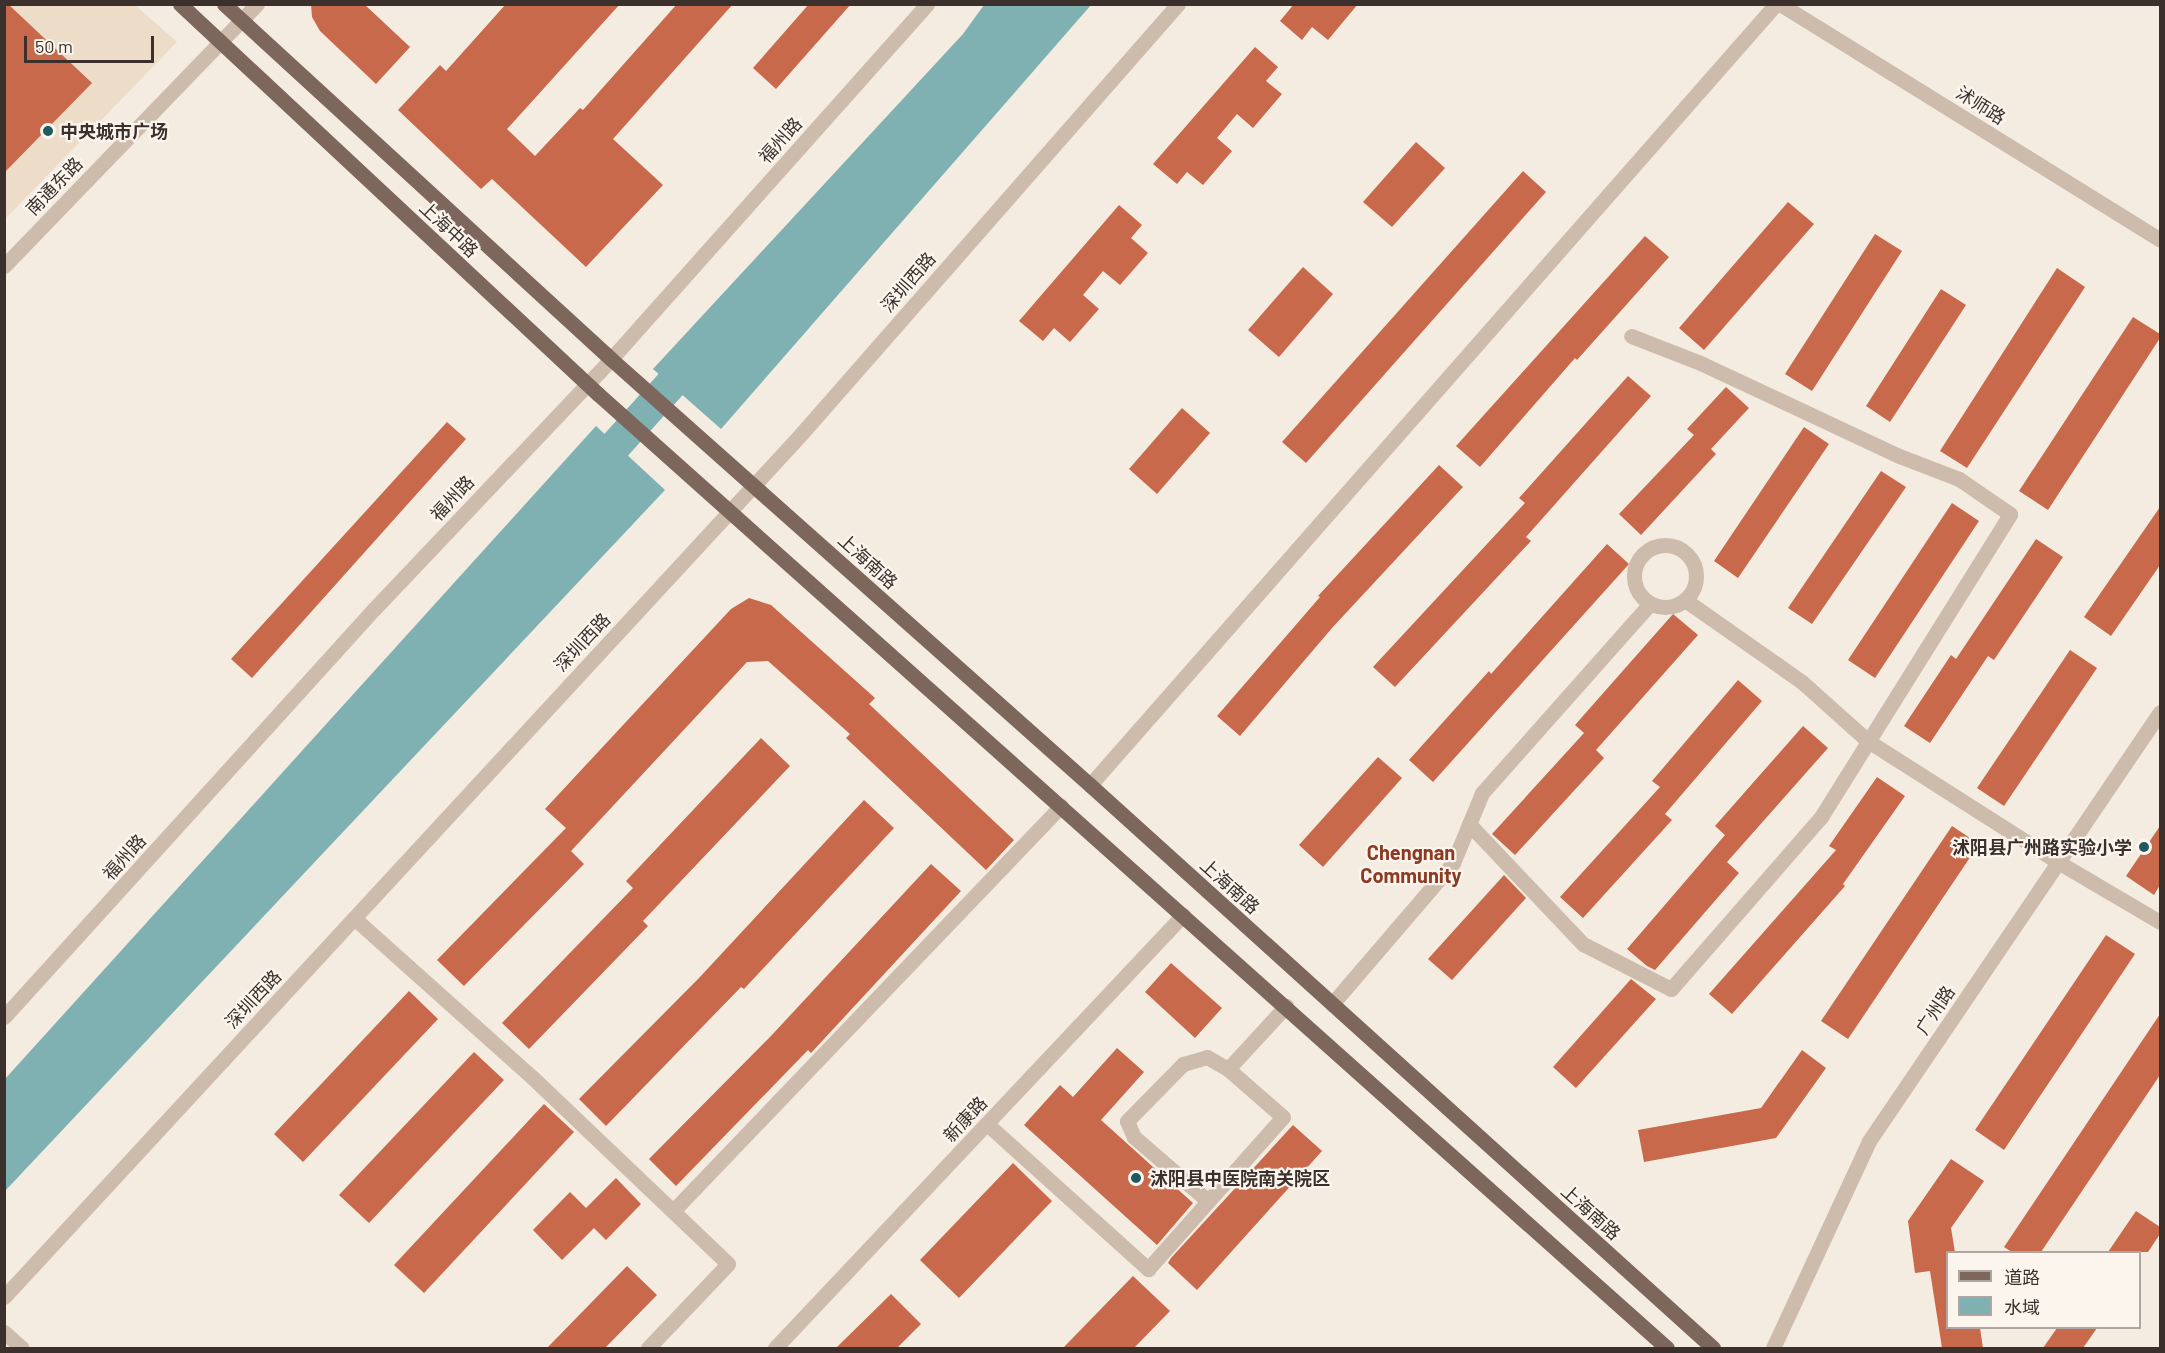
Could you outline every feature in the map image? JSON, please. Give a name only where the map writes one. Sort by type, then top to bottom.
[{"type":"main road","name":"上海中路","points":[[180,4],[592,389],[729,512]]},
{"type":"main road","name":"上海中路","points":[[224,4],[617,364],[719,454]]},
{"type":"main road","name":"上海南路","points":[[719,454],[1090,785],[1713,1348]]},
{"type":"main road","points":[[729,512],[1184,915],[1667,1348]]},
{"type":"street","name":"南通东路","points":[[4,266],[257,4]]},
{"type":"street","name":"福州路","points":[[4,1017],[374,609],[617,364],[927,4]]},
{"type":"street","name":"深圳西路","points":[[4,1296],[753,486],[1178,4]]},
{"type":"street","name":"沭师路","points":[[1778,4],[2160,240]]},
{"type":"street","points":[[1090,785],[1778,4]]},
{"type":"street","points":[[1469,824],[1583,944],[1671,989],[1821,817],[2010,514],[1959,479],[1899,456],[1703,364],[1631,336]]},
{"type":"street","points":[[1667,545],[1687,553],[1693,561],[1696,582],[1685,600],[1668,608],[1650,604],[1636,589],[1635,568],[1647,550],[1667,545]]},
{"type":"street","points":[[1685,600],[1802,682],[1868,741],[2058,862],[2160,922]]},
{"type":"street","points":[[1332,1004],[1452,863],[1482,793],[1650,604]]},
{"type":"street","name":"广州路","points":[[1773,1348],[1869,1141],[2160,712]]},
{"type":"street","points":[[673,1211],[1061,806]]},
{"type":"street","name":"新康路","points":[[775,1348],[1184,915]]},
{"type":"street","points":[[354,918],[533,1078],[728,1264],[648,1348]]},
{"type":"street","points":[[1228,1069],[1286,1006]]},
{"type":"street","points":[[987,1124],[1148,1269],[1283,1117],[1228,1069],[1207,1057],[1183,1064],[1127,1121],[1134,1137],[1208,1201]]},
{"type":"street","points":[[4,1332],[22,1348]]},
{"type":"shaded area","name":"中央城市广场","points":[[5,5],[135,5],[177,42],[5,219]]},
{"type":"water","points":[[984,5],[1091,5],[721,429],[653,369],[963,34]]},
{"type":"water","points":[[596,426],[665,490],[5,1191],[5,1079]]},
{"type":"building","points":[[4,4],[8,4],[92,83],[4,173]]},
{"type":"building","points":[[311,4],[364,4],[410,47],[376,84],[320,31],[312,17]]},
{"type":"building","points":[[506,4],[620,4],[507,129],[535,156],[580,108],[583,110],[677,4],[733,4],[613,139],[663,185],[586,267],[492,179],[481,189],[398,110],[440,65],[446,71]]},
{"type":"building","points":[[809,4],[851,4],[776,89],[753,68]]},
{"type":"building","points":[[1294,4],[1358,4],[1328,40],[1312,27],[1302,40],[1280,21]]},
{"type":"building","points":[[1255,47],[1278,67],[1266,81],[1282,94],[1253,128],[1237,114],[1217,138],[1232,151],[1203,185],[1187,172],[1177,184],[1153,164]]},
{"type":"building","points":[[1416,142],[1445,168],[1392,227],[1363,202]]},
{"type":"building","points":[[1523,171],[1546,192],[1306,463],[1282,442]]},
{"type":"building","points":[[1788,202],[1814,224],[1704,350],[1679,328]]},
{"type":"building","points":[[1119,205],[1142,225],[1131,238],[1148,253],[1120,285],[1103,271],[1083,295],[1099,309],[1070,342],[1054,328],[1043,341],[1019,321]]},
{"type":"building","points":[[1875,234],[1902,251],[1812,391],[1785,374]]},
{"type":"building","points":[[1645,236],[1669,257],[1577,360],[1575,358],[1480,467],[1456,446]]},
{"type":"building","points":[[1303,267],[1333,294],[1279,357],[1248,330]]},
{"type":"building","points":[[2057,268],[2085,287],[1967,468],[1940,451]]},
{"type":"building","points":[[1941,289],[1966,305],[1890,422],[1866,406]]},
{"type":"building","points":[[2133,317],[2160,334],[2160,338],[2048,510],[2019,491]]},
{"type":"building","points":[[1628,376],[1651,396],[1526,537],[1531,541],[1395,687],[1373,667],[1525,503],[1519,498]]},
{"type":"building","points":[[1726,387],[1749,408],[1711,449],[1716,454],[1641,535],[1619,514],[1694,435],[1687,429]]},
{"type":"building","points":[[1182,408],[1210,433],[1157,494],[1129,469]]},
{"type":"building","points":[[447,422],[466,439],[252,678],[231,659]]},
{"type":"building","points":[[1804,427],[1829,444],[1738,578],[1714,561]]},
{"type":"building","points":[[1439,465],[1463,487],[1332,628],[1240,736],[1217,716],[1320,597],[1318,596]]},
{"type":"building","points":[[1881,471],[1906,487],[1812,624],[1788,608]]},
{"type":"building","points":[[1952,503],[1979,521],[1875,678],[1848,660]]},
{"type":"building","points":[[2160,507],[2160,565],[2111,636],[2084,617]]},
{"type":"building","points":[[2036,539],[2063,557],[1994,660],[1988,656],[1930,743],[1904,726],[1951,655],[1956,659]]},
{"type":"building","points":[[1607,544],[1629,564],[1433,782],[1409,760],[1489,671],[1491,674]]},
{"type":"building","points":[[749,598],[771,605],[875,698],[869,704],[1014,840],[986,870],[846,738],[850,734],[768,661],[747,662],[571,851],[584,864],[464,986],[437,960],[566,828],[545,809],[731,609]]},
{"type":"building","points":[[1673,614],[1698,635],[1596,750],[1604,758],[1515,855],[1492,834],[1584,733],[1575,725]]},
{"type":"building","points":[[2070,650],[2097,668],[2004,806],[1977,788]]},
{"type":"building","points":[[1738,680],[1762,701],[1665,814],[1672,820],[1583,918],[1560,897],[1660,787],[1652,781]]},
{"type":"building","points":[[1803,726],[1828,748],[1727,862],[1739,873],[1655,970],[1647,966],[1627,949],[1725,835],[1715,826]]},
{"type":"building","points":[[761,738],[790,766],[643,921],[648,926],[529,1049],[502,1023],[633,888],[626,881]]},
{"type":"building","points":[[1378,757],[1402,778],[1323,867],[1299,845]]},
{"type":"building","points":[[1877,777],[1905,796],[1843,884],[1845,886],[1732,1014],[1709,994],[1836,850],[1829,846]]},
{"type":"building","points":[[864,800],[894,828],[744,989],[741,987],[606,1126],[579,1099],[699,978]]},
{"type":"building","points":[[1952,826],[1979,844],[1848,1039],[1821,1021]]},
{"type":"building","points":[[2160,826],[2160,885],[2154,895],[2126,876]]},
{"type":"building","points":[[931,864],[961,891],[811,1053],[808,1050],[676,1186],[649,1159],[770,1037]]},
{"type":"building","points":[[1504,875],[1526,898],[1452,980],[1428,959]]},
{"type":"building","points":[[2106,935],[2135,954],[2004,1150],[1975,1130]]},
{"type":"building","points":[[1171,963],[1222,1008],[1195,1038],[1145,992]]},
{"type":"building","points":[[1631,979],[1656,999],[1576,1088],[1553,1067]]},
{"type":"building","points":[[409,991],[438,1019],[303,1162],[274,1134]]},
{"type":"building","points":[[2160,1014],[2160,1075],[2042,1251],[2010,1251],[2004,1247]]},
{"type":"building","points":[[1117,1048],[1144,1072],[1101,1120],[1193,1203],[1157,1245],[1024,1125],[1060,1085],[1073,1097]]},
{"type":"building","points":[[1802,1050],[1826,1068],[1776,1138],[1644,1162],[1638,1130],[1761,1108]]},
{"type":"building","points":[[474,1052],[504,1080],[369,1223],[339,1195]]},
{"type":"building","points":[[544,1104],[574,1132],[424,1293],[394,1265]]},
{"type":"building","points":[[1293,1125],[1322,1151],[1197,1290],[1168,1263]]},
{"type":"building","points":[[1951,1159],[1984,1181],[1951,1228],[1955,1251],[1946,1251],[1946,1329],[1980,1329],[1983,1348],[1942,1348],[1930,1271],[1915,1273],[1908,1221]]},
{"type":"building","points":[[1013,1163],[1052,1201],[959,1298],[920,1260]]},
{"type":"building","points":[[616,1178],[641,1204],[606,1240],[594,1228],[562,1260],[533,1230],[570,1192],[586,1208]]},
{"type":"building","points":[[2136,1211],[2160,1227],[2160,1234],[2148,1252],[2109,1251]]},
{"type":"building","points":[[627,1266],[657,1295],[605,1348],[547,1348]]},
{"type":"building","points":[[1133,1276],[1170,1311],[1134,1348],[1063,1348]]},
{"type":"building","points":[[891,1294],[921,1324],[897,1348],[836,1348]]},
{"type":"building","points":[[2056,1329],[2096,1329],[2083,1348],[2043,1348]]},
{"type":"waterway","points":[[588,476],[699,353]]},
{"type":"place","name":"中央城市广场","points":[[48,131]]},
{"type":"place","name":"沭阳县广州路实验小学","points":[[2144,847]]},
{"type":"place","name":"沭阳县中医院南关院区","points":[[1136,1178]]},
{"type":"district","name":"Chengnan Community","points":[[1411,864]]}]
